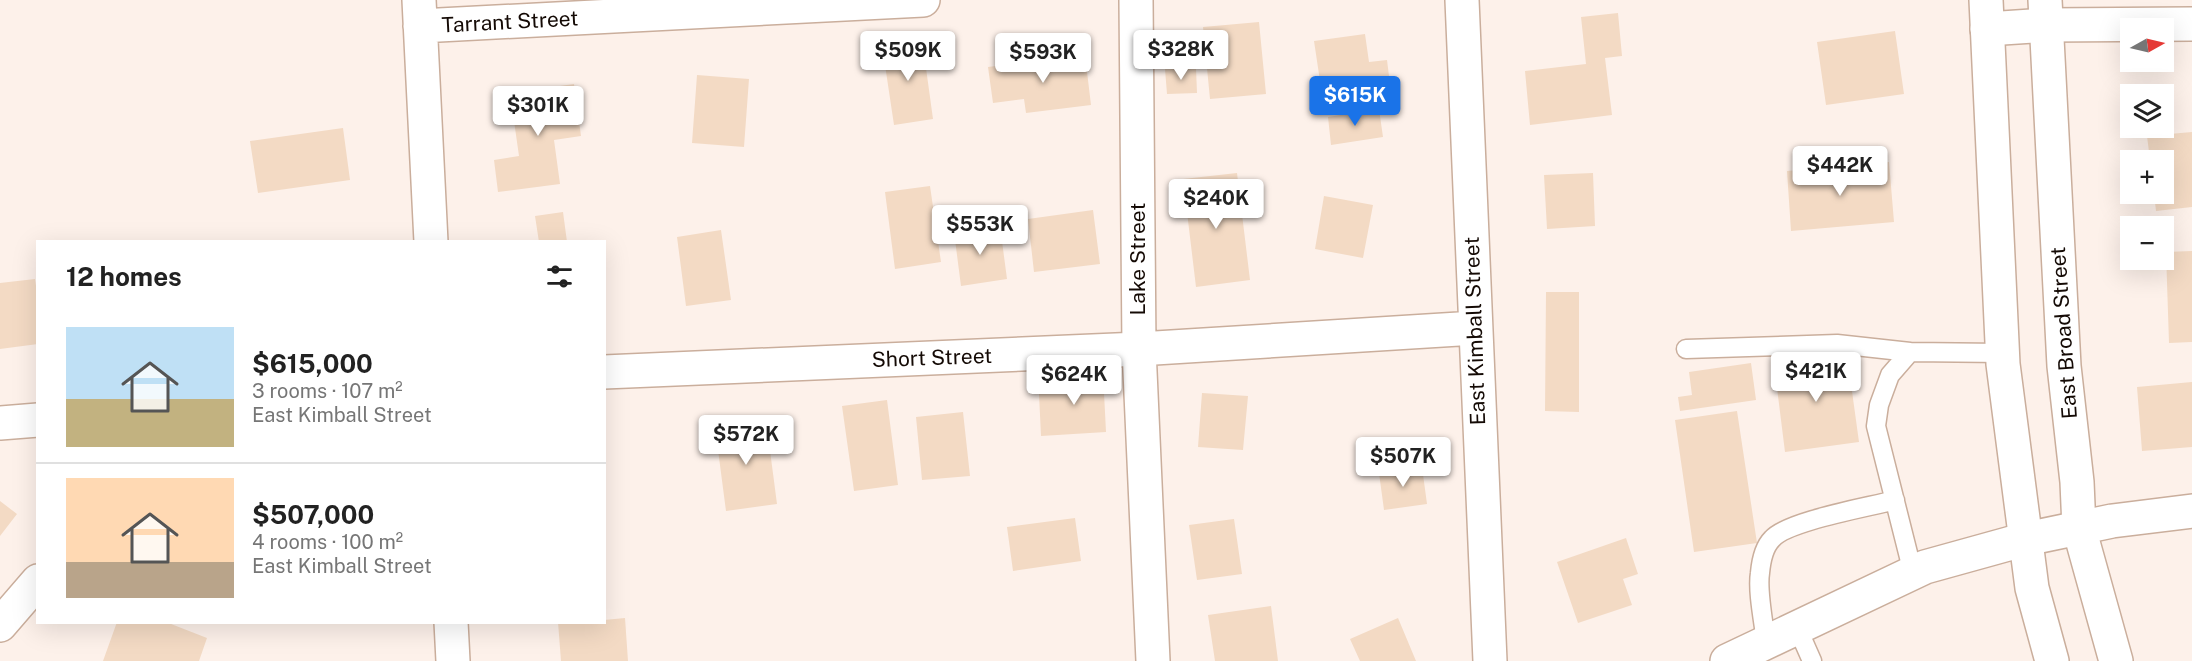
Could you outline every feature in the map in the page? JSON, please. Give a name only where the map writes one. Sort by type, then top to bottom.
[{"type":"street","name":"Tarrant Street","points":[[419,13],[923,0]]},
{"type":"street","name":"Lake Street","points":[[1136,0],[1139,349],[1153,661]]},
{"type":"street","name":"East Kimball Street","points":[[1462,0],[1490,661]]},
{"type":"street","points":[[2052,661],[2032,588],[2014,464],[2002,353],[1986,14],[2046,12],[2192,24]]},
{"type":"street","name":"East Broad Street","points":[[2046,12],[2064,366],[2077,482],[2079,528],[2116,661]]},
{"type":"street","points":[[419,13],[432,240]]},
{"type":"street","name":"Short Street","points":[[606,372],[1139,349],[1475,328]]},
{"type":"street","points":[[0,423],[36,420]]},
{"type":"street","points":[[1727,661],[1925,567],[2026,539],[2112,521],[2192,511]]},
{"type":"street","points":[[0,625],[36,583]]},
{"type":"street","points":[[451,624],[453,661]]},
{"type":"lane","points":[[1686,349],[1837,344],[1910,352],[2002,353]]},
{"type":"lane","points":[[1910,352],[1890,375],[1879,405],[1876,426],[1913,573]]},
{"type":"lane","points":[[1766,642],[1759,575],[1766,547],[1773,537],[1781,531],[1807,522],[1895,500]]},
{"type":"lane","points":[[1797,627],[1812,661]]},
{"type":"building","points":[[1618,13],[1622,56],[1605,58],[1612,115],[1530,125],[1525,71],[1586,64],[1581,17]]},
{"type":"building","points":[[1259,22],[1266,94],[1210,99],[1203,27]]},
{"type":"building","points":[[1895,31],[1904,94],[1826,105],[1817,42]]},
{"type":"building","points":[[1365,34],[1369,62],[1387,60],[1391,92],[1323,101],[1314,41]]},
{"type":"building","points":[[922,39],[933,119],[894,125],[882,45]]},
{"type":"building","points":[[1085,55],[1091,105],[1026,113],[1024,99],[993,103],[988,67]]},
{"type":"building","points":[[1196,68],[1197,93],[1167,94],[1165,69]]},
{"type":"building","points":[[697,75],[749,79],[744,147],[692,143]]},
{"type":"building","points":[[574,84],[581,136],[554,140],[560,184],[498,192],[494,160],[519,156],[510,93]]},
{"type":"building","points":[[1379,109],[1383,137],[1331,145],[1328,117]]},
{"type":"building","points":[[343,128],[350,180],[258,193],[250,141]]},
{"type":"building","points":[[2192,132],[2192,207],[2156,211],[2155,204],[2174,204],[2174,150],[2149,150],[2147,138],[2174,138],[2174,134]]},
{"type":"building","points":[[1889,162],[1894,222],[1791,231],[1787,171]]},
{"type":"building","points":[[1237,173],[1250,280],[1196,287],[1183,179]]},
{"type":"building","points":[[1593,173],[1595,226],[1547,229],[1544,175]]},
{"type":"building","points":[[930,186],[941,262],[895,269],[885,192]]},
{"type":"building","points":[[1324,196],[1373,205],[1363,258],[1315,249]]},
{"type":"building","points":[[1093,210],[1100,264],[1034,272],[1028,219]]},
{"type":"building","points":[[563,212],[567,240],[539,240],[535,216]]},
{"type":"building","points":[[1000,226],[1007,279],[961,286],[954,232]]},
{"type":"building","points":[[721,230],[731,300],[686,306],[677,237]]},
{"type":"building","points":[[2192,251],[2192,342],[2169,343],[2167,270],[2174,270],[2174,252]]},
{"type":"building","points":[[35,279],[36,344],[0,349],[0,283]]},
{"type":"building","points":[[1546,292],[1579,292],[1579,412],[1545,411]]},
{"type":"building","points":[[1847,355],[1859,442],[1785,452],[1774,364]]},
{"type":"building","points":[[1751,363],[1756,400],[1680,411],[1678,397],[1692,395],[1689,372]]},
{"type":"building","points":[[1103,373],[1106,432],[1041,436],[1039,394],[1053,394],[1052,376]]},
{"type":"building","points":[[2192,382],[2192,447],[2142,451],[2137,387]]},
{"type":"building","points":[[1202,393],[1248,396],[1243,450],[1198,447]]},
{"type":"building","points":[[887,400],[898,485],[854,491],[842,406]]},
{"type":"building","points":[[1737,411],[1757,543],[1694,552],[1675,420]]},
{"type":"building","points":[[963,412],[970,476],[922,480],[916,417]]},
{"type":"building","points":[[766,420],[777,504],[726,511],[715,427]]},
{"type":"building","points":[[1422,467],[1427,504],[1384,510],[1379,473]]},
{"type":"building","points":[[0,501],[17,514],[0,536]]},
{"type":"building","points":[[1075,518],[1081,561],[1013,571],[1007,527]]},
{"type":"building","points":[[1234,519],[1242,574],[1197,580],[1189,525]]},
{"type":"building","points":[[1626,538],[1638,574],[1623,579],[1632,605],[1578,623],[1557,562]]},
{"type":"building","points":[[1271,606],[1278,661],[1215,661],[1208,615]]},
{"type":"building","points":[[625,618],[628,661],[561,661],[558,624],[606,624],[606,620]]},
{"type":"building","points":[[1398,618],[1416,661],[1360,661],[1350,639]]},
{"type":"building","points":[[116,624],[171,624],[207,638],[199,661],[103,661]]}]
